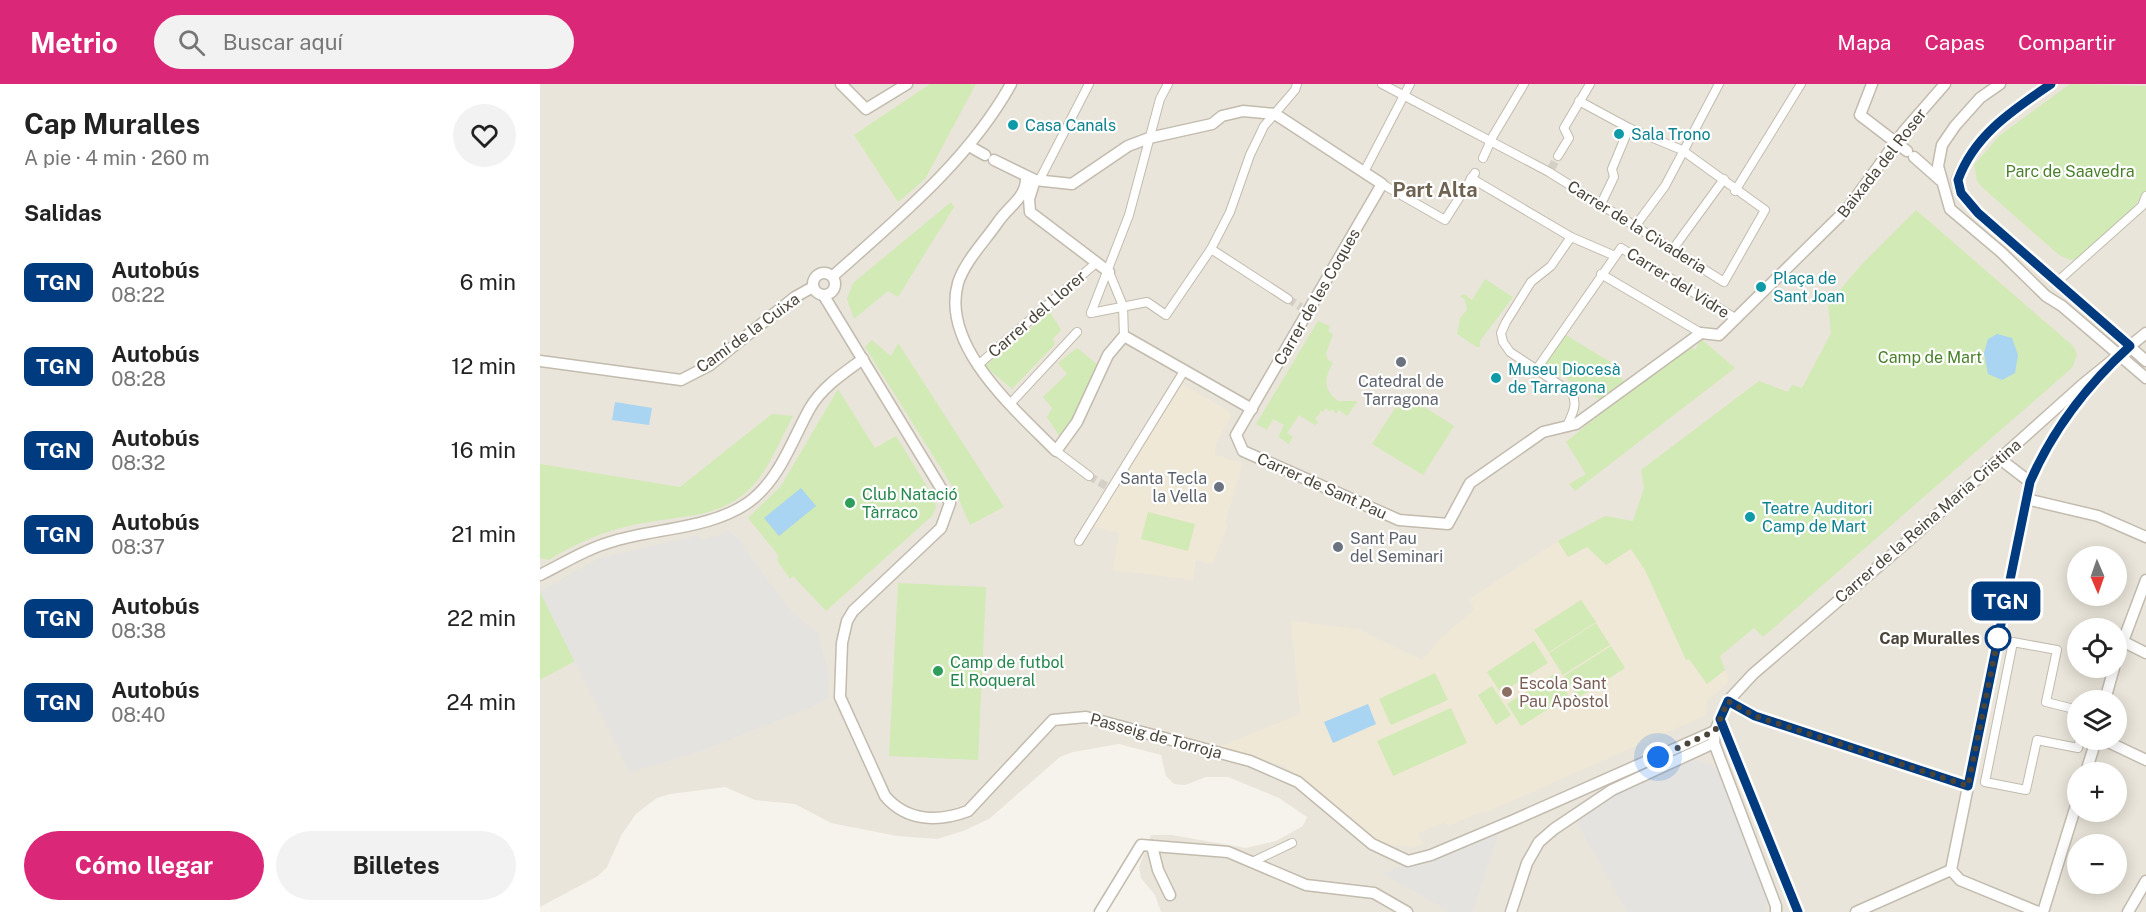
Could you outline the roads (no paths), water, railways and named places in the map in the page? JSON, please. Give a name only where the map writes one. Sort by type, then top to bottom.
[{"type":"street","points":[[841,84],[866,109],[907,84]]},
{"type":"street","points":[[833,276],[934,185],[961,152],[969,146],[999,106],[1011,84]]},
{"type":"street","points":[[1056,451],[1077,422],[1108,355],[1124,336],[1123,306],[1109,272],[1030,212],[1029,199],[1034,179],[1089,84]]},
{"type":"street","points":[[1168,84],[1149,138],[1129,215],[1091,314],[1147,302],[1166,315],[1212,249],[1230,212],[1250,155],[1264,126],[1296,90],[1297,84]]},
{"type":"street","name":"Carrer de la Civaderia","points":[[1382,84],[1480,137],[1550,170],[1724,282],[1765,210],[1735,191]]},
{"type":"street","points":[[1364,172],[1410,84]]},
{"type":"street","points":[[1483,158],[1524,84]]},
{"type":"street","points":[[1558,156],[1569,138],[1564,128],[1590,84]]},
{"type":"street","points":[[1580,99],[1601,114],[1682,150],[1724,179],[1735,191],[1801,84]]},
{"type":"street","points":[[1872,84],[1860,115],[1911,154],[1940,180]]},
{"type":"street","name":"Baixada del Roser","points":[[1736,318],[1848,208],[1904,131],[1945,84]]},
{"type":"street","points":[[2000,84],[1980,98],[1942,146],[1938,166],[1944,195],[1950,209],[2001,252],[2046,296],[2062,306],[2117,358],[2146,378]]},
{"type":"street","points":[[2051,84],[2016,108],[1973,148],[1958,180],[1961,193],[1978,213],[2058,281],[2146,361]]},
{"type":"street","points":[[1636,225],[1665,186],[1717,85]]},
{"type":"street","points":[[969,146],[1034,179],[1077,183],[1128,146],[1149,138],[1212,124],[1232,113],[1244,111],[1275,114],[1382,184],[1445,220],[1473,175],[1490,188],[1571,237],[1615,256],[1536,370]]},
{"type":"street","points":[[1601,204],[1614,177],[1612,169],[1629,128]]},
{"type":"street","points":[[1034,179],[1026,186],[1022,195],[1002,217],[965,267],[958,284],[956,306],[960,327],[986,379],[1056,451],[1089,476]]},
{"type":"street","points":[[1673,249],[1724,179]]},
{"type":"street","name":"Carrer de les Coques","points":[[1252,409],[1304,309],[1382,184]]},
{"type":"street","points":[[2058,281],[2142,206],[2146,196]]},
{"type":"street","points":[[1566,426],[1574,409],[1575,400],[1572,393],[1510,352],[1503,342],[1501,333],[1527,287],[1551,266],[1571,237]]},
{"type":"street","name":"Carrer del Vidre","points":[[1615,256],[1621,248],[1736,318]]},
{"type":"street","points":[[1212,249],[1288,299]]},
{"type":"street","name":"Carrer del Llorer","points":[[978,365],[1096,263]]},
{"type":"street","points":[[824,273],[833,276],[836,282],[834,290],[824,296],[817,293],[813,287],[817,275],[824,273]]},
{"type":"street","points":[[1601,274],[1701,333],[1719,335],[1736,318]]},
{"type":"street","name":"Camí de la Cuixa","points":[[540,361],[681,380],[710,365],[795,297],[813,287]]},
{"type":"street","name":"Passeig de Torroja","points":[[824,296],[950,503],[941,528],[853,611],[847,621],[842,643],[840,696],[885,796],[894,807],[928,819],[949,818],[968,811],[1053,720],[1086,717],[1250,761],[1278,772],[1298,782],[1372,844],[1408,861],[1431,855],[1715,731]]},
{"type":"street","points":[[1010,404],[1077,332]]},
{"type":"street","points":[[1566,426],[1576,424],[1701,333]]},
{"type":"street","name":"Carrer de la Reina Maria Cristina","points":[[1714,744],[1715,731],[1728,701],[1785,645],[1908,541],[2082,385],[2146,333]]},
{"type":"street","points":[[1124,336],[1252,409]]},
{"type":"street","points":[[1951,870],[2030,482],[2056,429],[2075,403],[2117,358]]},
{"type":"street","points":[[540,575],[596,546],[707,520],[733,512],[751,501],[772,478],[801,432],[810,408],[826,388],[863,359]]},
{"type":"street","points":[[1079,541],[1108,486],[1184,371]]},
{"type":"street","name":"Carrer de Sant Pau","points":[[1252,409],[1236,435],[1243,451],[1399,520],[1448,524],[1470,483],[1543,432],[1566,426]]},
{"type":"street","points":[[2000,459],[2030,482]]},
{"type":"street","points":[[2026,500],[2098,516],[2146,537]]},
{"type":"street","points":[[2127,628],[2146,580]]},
{"type":"street","points":[[2067,707],[2046,702],[2057,650],[2013,642],[1985,782],[2026,790],[2037,740],[2067,746]]},
{"type":"street","points":[[2127,644],[2146,653]]},
{"type":"street","points":[[1728,701],[1755,716],[1968,786]]},
{"type":"street","points":[[1720,719],[1798,912]]},
{"type":"street","points":[[1511,912],[1527,863],[1539,842],[1554,829],[1612,790],[1714,744],[1776,906],[1776,912]]},
{"type":"street","points":[[2125,750],[2146,760]]},
{"type":"street","points":[[2043,912],[2071,822]]},
{"type":"street","points":[[1252,862],[1292,843]]},
{"type":"street","points":[[1100,912],[1141,845],[1228,852],[1306,885],[1374,893],[1407,912]]},
{"type":"street","points":[[1152,846],[1158,870],[1170,895]]},
{"type":"street","points":[[1856,912],[1951,870]]},
{"type":"street","points":[[1951,870],[1960,880],[2038,912]]},
{"type":"street","points":[[2128,912],[2146,881]]},
{"type":"water","points":[[1997,334],[2012,338],[2018,355],[2015,373],[2002,380],[1988,374],[1984,353],[1988,339]]},
{"type":"water","points":[[615,402],[652,408],[649,425],[612,420]]},
{"type":"water","points":[[801,488],[816,506],[779,536],[764,518]]},
{"type":"water","points":[[1368,704],[1376,724],[1333,743],[1324,722]]},
{"type":"tunnel","points":[[1551,169],[1558,156]]},
{"type":"tunnel","points":[[1288,299],[1301,307]]},
{"type":"tunnel","points":[[1089,476],[1106,486]]},
{"type":"place","name":"Casa Canals","points":[[1013,125]]},
{"type":"place","name":"Sala Trono","points":[[1619,134]]},
{"type":"place","name":"Plaça de Sant Joan","points":[[1761,287]]},
{"type":"place","name":"Catedral de Tarragona","points":[[1401,362]]},
{"type":"place","name":"Museu Diocesà de Tarragona","points":[[1496,378]]},
{"type":"place","name":"Santa Tecla la Vella","points":[[1219,487]]},
{"type":"place","name":"Club Natació Tàrraco","points":[[850,503]]},
{"type":"place","name":"Teatre Auditori Camp de Mart","points":[[1750,517]]},
{"type":"place","name":"Sant Pau del Seminari","points":[[1338,547]]},
{"type":"place","name":"Cap Muralles","points":[[1998,638]]},
{"type":"place","name":"Camp de futbol El Roqueral","points":[[938,671]]},
{"type":"place","name":"Escola Sant Pau Apòstol","points":[[1507,692]]},
{"type":"district","name":"Part Alta","points":[[1435,190]]},
{"type":"park label","name":"Parc de Saavedra","points":[[2070,171]]},
{"type":"park label","name":"Camp de Mart","points":[[1930,357]]}]
